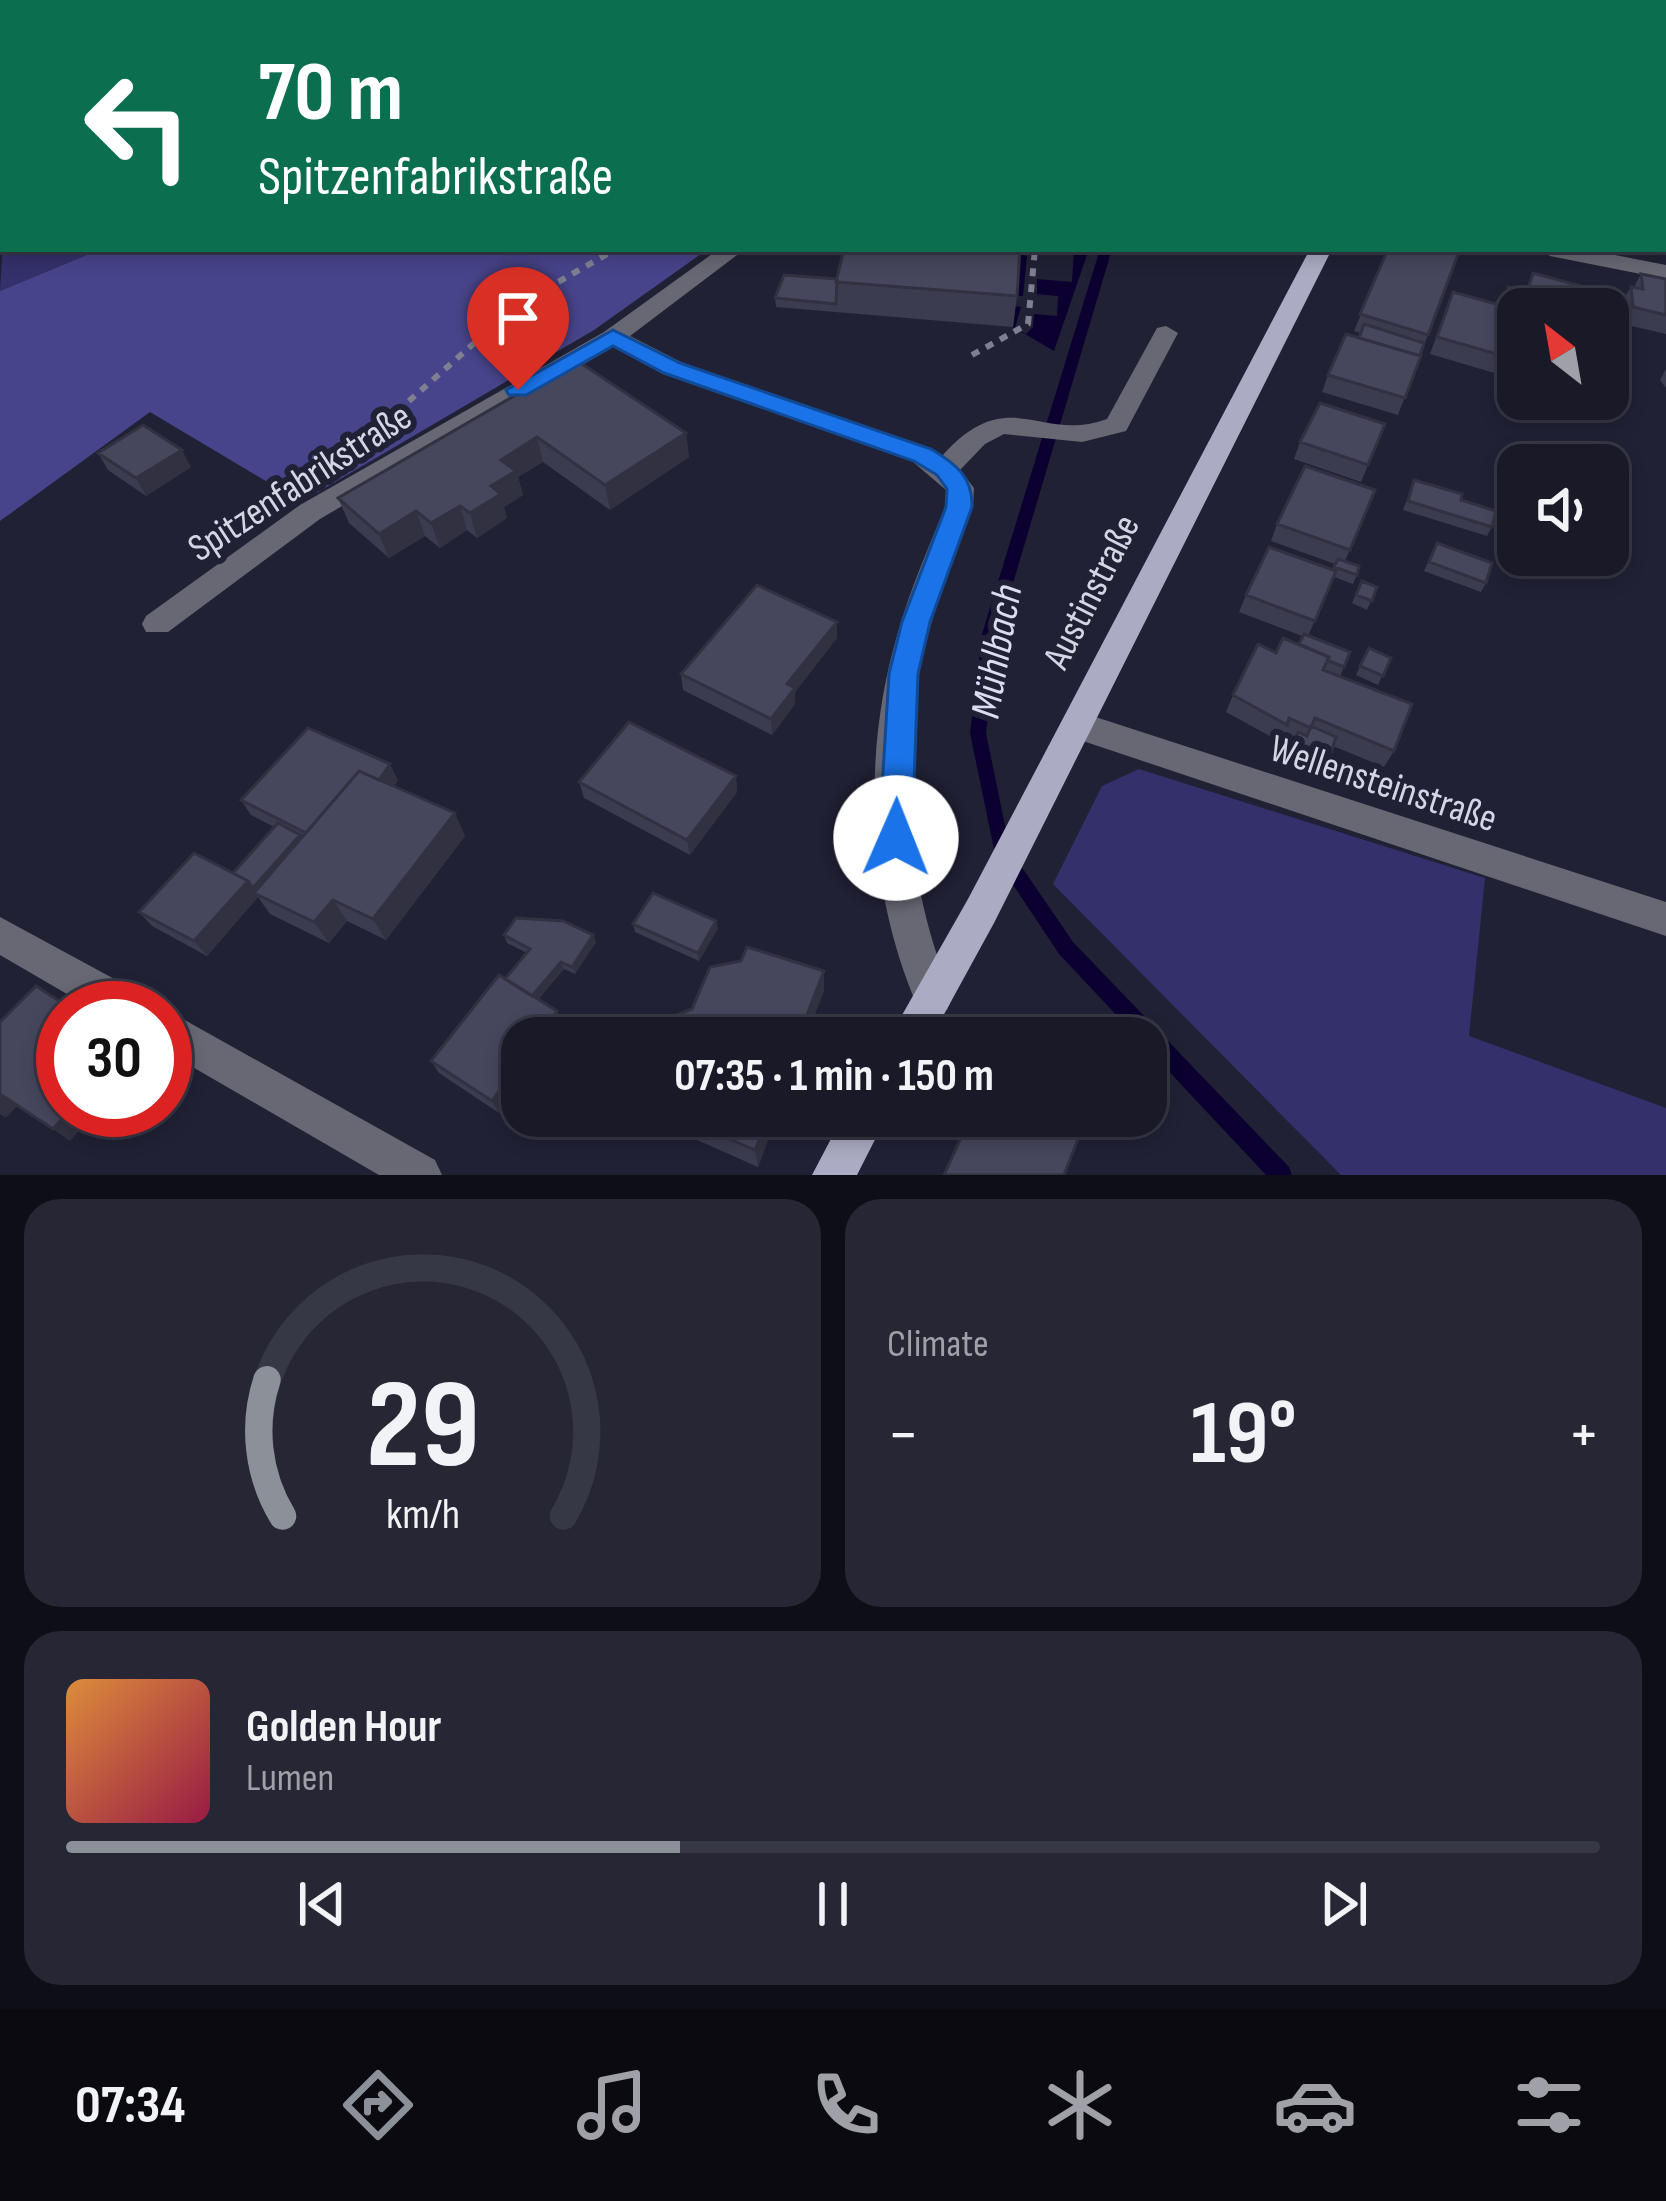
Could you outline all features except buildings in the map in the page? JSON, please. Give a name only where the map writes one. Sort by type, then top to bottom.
[{"type":"main road","name":"Austinstraße","points":[[922,1017],[981,911],[1319,252]]},
{"type":"main road","points":[[834,1175],[855,1137]]},
{"type":"street","name":"Spitzenfabrikstraße","points":[[157,625],[310,512],[613,337],[730,252]]},
{"type":"street","points":[[1565,252],[1666,272]]},
{"type":"street","points":[[946,470],[989,429],[1021,426],[1076,437],[1117,425],[1166,333]]},
{"type":"street","points":[[613,337],[672,368],[922,455],[946,470],[960,488],[959,507],[916,622],[904,674],[896,795],[896,881],[913,960],[933,997]]},
{"type":"street","name":"Wellensteinstraße","points":[[1076,725],[1666,919]]},
{"type":"street","points":[[0,934],[81,981]]},
{"type":"street","points":[[192,1044],[420,1175]]},
{"type":"path","points":[[356,449],[497,320],[611,252]]},
{"type":"path","points":[[972,356],[1028,324],[1035,252]]},
{"type":"shaded area","points":[[2,252],[94,252],[0,291]]},
{"type":"shaded area","points":[[94,252],[704,252],[594,330],[301,502],[150,412],[0,521],[0,291]]},
{"type":"shaded area","points":[[1018,252],[1088,252],[1054,351],[1013,327]]},
{"type":"shaded area","points":[[1139,769],[1485,878],[1469,1036],[1666,1108],[1666,1175],[1341,1175],[1053,884],[1102,786]]},
{"type":"pier","points":[[1074,252],[1072,282],[1037,279],[1037,294],[1058,296],[1057,316],[1034,314],[1033,327],[1026,334],[1015,328],[1021,307],[1014,306],[1015,296],[1023,296],[1027,256],[1018,254]]},
{"type":"waterway","name":"Mühlbach","points":[[1105,252],[990,634],[978,733],[1002,853],[1066,948],[1281,1175]]},
{"type":"route","points":[[518,390],[613,337],[672,368],[922,455],[946,470],[960,488],[959,507],[916,622],[904,674],[896,838]]}]
